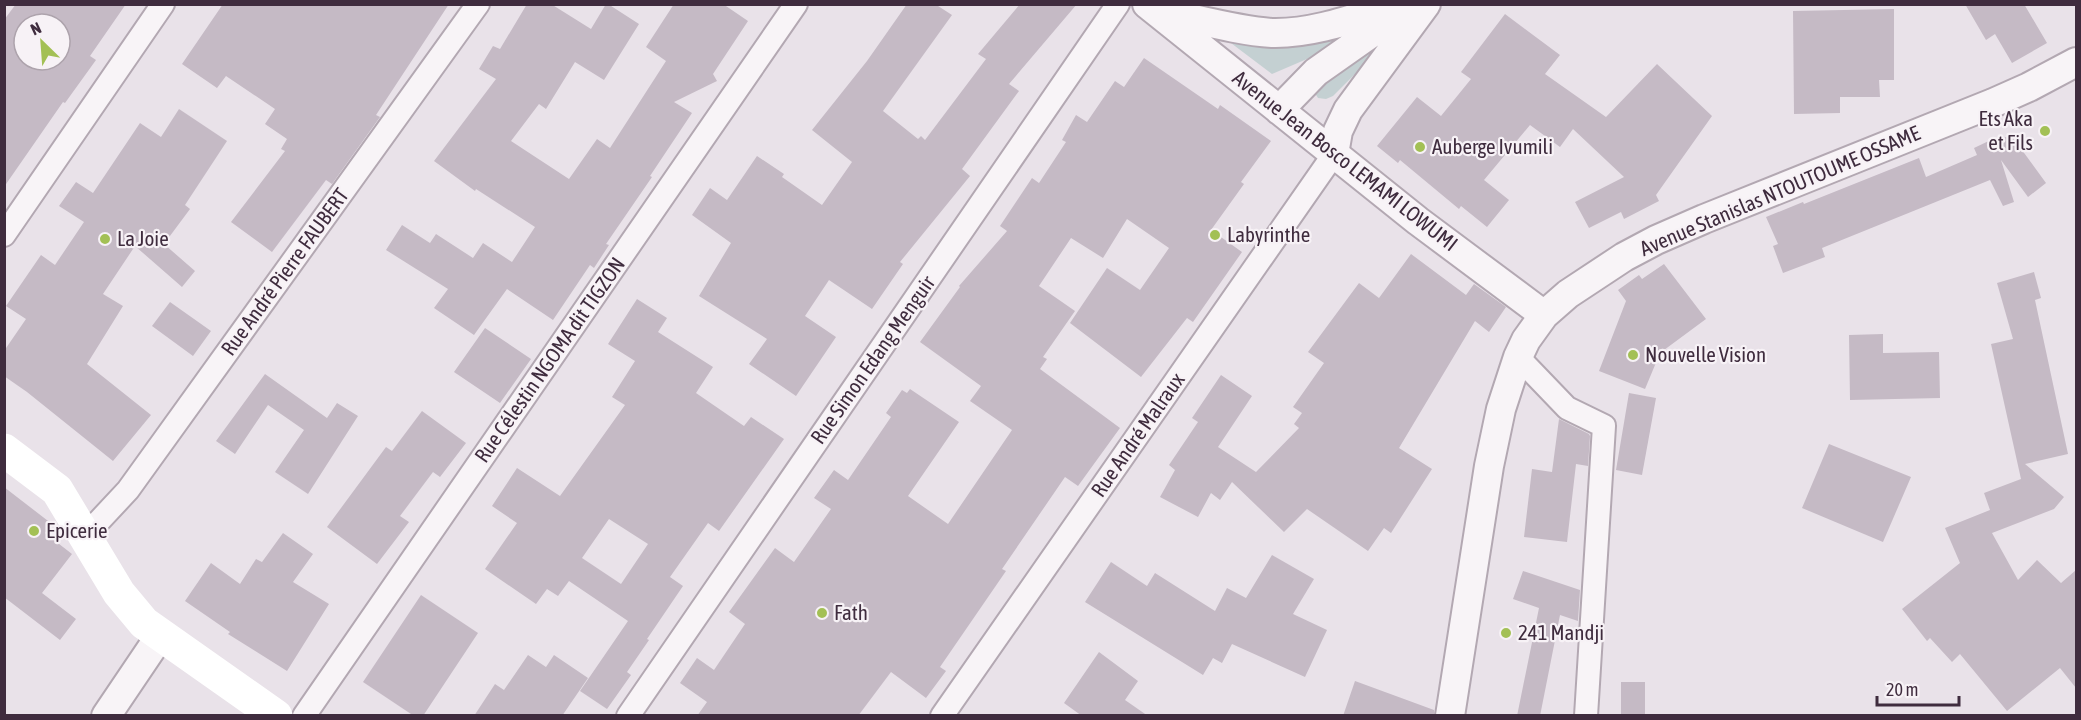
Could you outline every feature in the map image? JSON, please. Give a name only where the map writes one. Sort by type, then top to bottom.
[{"type":"main road","points":[[4,450],[57,490],[119,593],[144,623],[276,716]]},
{"type":"street","points":[[4,236],[163,4]]},
{"type":"street","name":"Rue André Pierre FAUBERT","points":[[86,536],[128,489],[478,4]]},
{"type":"street","name":"Rue Célestin NGOMA dit TIGZON","points":[[304,716],[796,4]]},
{"type":"street","name":"Rue Simon Edang Menguir","points":[[628,716],[1118,4]]},
{"type":"street","points":[[1334,154],[1338,131],[1348,110],[1426,4]]},
{"type":"street","points":[[1289,117],[1316,72],[1370,34],[1396,5]]},
{"type":"street","points":[[1152,8],[1272,33],[1331,25],[1396,5]]},
{"type":"street","name":"Avenue Jean Bosco LEMAMI LOWUMI","points":[[1152,8],[1418,221],[1544,315]]},
{"type":"street","name":"Avenue Stanislas NTOUTOUME OSSAME","points":[[1450,716],[1489,466],[1501,409],[1518,357],[1526,340],[1544,315],[1568,294],[1624,256],[1656,240],[1993,103],[2076,62]]},
{"type":"street","points":[[1289,117],[1321,117],[1368,83]]},
{"type":"street","name":"Rue André Malraux","points":[[942,716],[1334,154]]},
{"type":"street","points":[[1518,357],[1567,408],[1604,426],[1586,716]]},
{"type":"street","points":[[106,716],[160,636]]},
{"type":"shaded area","points":[[1349,32],[1328,50],[1272,74],[1219,34]]},
{"type":"shaded area","points":[[1366,48],[1375,54],[1333,96],[1326,99],[1318,98],[1313,90]]},
{"type":"building","points":[[16,4],[126,4],[90,56],[96,60],[65,103],[63,102],[4,187],[4,20]]},
{"type":"building","points":[[223,4],[449,4],[376,115],[380,117],[332,184],[326,180],[272,252],[231,222],[285,151],[281,149],[287,139],[265,124],[275,109],[226,76],[217,88],[182,64]]},
{"type":"building","points":[[527,4],[551,4],[591,29],[608,4],[639,24],[604,80],[575,62],[546,109],[539,104],[511,141],[569,179],[597,139],[610,148],[666,61],[646,47],[674,4],[723,4],[748,21],[713,74],[717,81],[674,102],[692,113],[606,244],[609,245],[594,268],[590,265],[553,320],[507,289],[474,335],[434,308],[448,289],[386,250],[402,225],[430,243],[436,234],[473,258],[483,243],[512,262],[535,227],[476,189],[475,191],[434,161],[496,79],[479,69],[493,46],[500,49]]},
{"type":"building","points":[[907,4],[935,4],[952,15],[883,111],[918,139],[921,136],[925,140],[986,59],[978,54],[1020,4],[1077,4],[1009,84],[1019,91],[962,169],[970,176],[900,262],[903,264],[872,309],[829,280],[805,316],[836,337],[796,396],[749,364],[767,339],[699,296],[731,243],[692,215],[710,188],[727,200],[757,156],[784,174],[782,177],[822,205],[852,162],[812,130],[867,61]]},
{"type":"building","points":[[1965,4],[2024,4],[2047,43],[2012,63],[1995,34],[1986,40]]},
{"type":"building","points":[[1894,9],[1894,80],[1879,80],[1880,97],[1840,97],[1840,113],[1794,114],[1793,11]]},
{"type":"building","points":[[1505,14],[1560,55],[1545,74],[1606,117],[1657,64],[1712,116],[1656,195],[1659,201],[1624,219],[1621,212],[1589,228],[1575,202],[1624,177],[1573,129],[1560,147],[1530,125],[1484,180],[1509,200],[1487,227],[1461,206],[1459,209],[1400,160],[1398,163],[1377,146],[1417,97],[1441,116],[1471,79],[1461,72]]},
{"type":"building","points":[[1144,58],[1218,109],[1220,105],[1271,141],[1241,182],[1244,184],[1211,230],[1242,252],[1193,322],[1187,318],[1141,377],[1070,323],[1107,268],[1140,290],[1169,248],[1127,219],[1103,258],[1071,238],[1039,286],[1075,311],[1043,357],[1047,359],[1040,369],[1120,428],[1078,486],[1065,477],[1002,569],[1006,571],[940,667],[946,671],[926,698],[891,672],[858,716],[697,716],[707,702],[680,683],[697,658],[714,670],[745,624],[729,612],[775,548],[794,562],[831,509],[814,498],[834,470],[848,480],[891,417],[886,413],[902,390],[907,393],[910,389],[959,422],[908,496],[948,524],[1012,430],[970,401],[981,386],[920,342],[959,286],[1007,231],[1000,226],[1032,178],[1039,183],[1066,142],[1062,140],[1076,115],[1087,122],[1115,81],[1124,87]]},
{"type":"building","points":[[179,109],[227,141],[185,205],[190,209],[164,244],[195,271],[182,287],[135,246],[103,294],[123,306],[87,364],[151,415],[113,461],[4,376],[4,351],[26,319],[6,306],[41,255],[55,265],[84,222],[59,206],[76,182],[93,193],[140,123],[161,137]]},
{"type":"building","points":[[2011,135],[2046,183],[2028,197],[2001,160],[2014,202],[2003,206],[1990,180],[1822,248],[1825,257],[1783,273],[1773,246],[1778,244],[1766,217],[1919,158],[1926,177],[1977,155],[1974,148],[1995,138],[1996,141]]},
{"type":"building","points":[[1411,254],[1466,295],[1474,284],[1506,307],[1489,332],[1475,321],[1399,448],[1432,469],[1391,533],[1384,528],[1368,551],[1307,509],[1284,532],[1232,482],[1220,500],[1211,493],[1198,517],[1160,497],[1175,470],[1169,465],[1198,422],[1192,418],[1221,375],[1252,396],[1218,447],[1256,472],[1299,428],[1294,424],[1302,413],[1293,407],[1324,363],[1308,352],[1359,283],[1379,298]]},
{"type":"building","points":[[1664,264],[1706,319],[1660,353],[1645,389],[1599,371],[1626,301],[1618,290],[1639,275],[1642,279]]},
{"type":"building","points":[[2034,272],[2041,298],[2035,300],[2068,454],[2025,464],[2064,497],[2054,509],[1992,533],[2018,580],[2037,560],[2061,583],[2076,570],[2076,688],[2060,668],[2007,711],[1960,654],[1952,662],[1930,638],[1927,641],[1902,609],[1960,563],[1945,528],[1990,510],[1984,493],[2021,479],[1991,344],[2013,339],[1997,283]]},
{"type":"building","points":[[637,299],[667,318],[658,332],[713,367],[696,393],[744,426],[751,417],[784,439],[719,531],[708,523],[670,577],[683,586],[647,639],[649,640],[627,672],[631,675],[607,709],[580,691],[628,621],[569,581],[558,596],[547,589],[536,604],[485,569],[517,523],[492,506],[517,468],[560,496],[625,405],[612,397],[635,361],[608,344]],"holes":[[[609,519],[648,544],[621,584],[582,558]]]},
{"type":"building","points":[[170,302],[211,331],[193,356],[152,326]]},
{"type":"building","points":[[485,328],[531,359],[500,403],[454,372]]},
{"type":"building","points":[[1883,334],[1883,353],[1939,352],[1940,398],[1850,400],[1849,335]]},
{"type":"building","points":[[265,374],[327,418],[337,403],[358,416],[308,494],[275,472],[304,430],[268,405],[235,454],[216,441]]},
{"type":"building","points":[[1629,393],[1656,398],[1642,475],[1616,470]]},
{"type":"building","points":[[422,411],[466,443],[440,477],[433,472],[400,516],[409,522],[377,564],[327,527],[386,447],[392,451]]},
{"type":"building","points":[[1559,419],[1590,436],[1588,466],[1576,464],[1567,542],[1524,537],[1532,469],[1552,472]]},
{"type":"building","points":[[1829,444],[1911,477],[1883,542],[1802,508]]},
{"type":"building","points":[[4,487],[52,524],[45,533],[72,554],[42,593],[76,619],[60,640],[4,597]]},
{"type":"building","points":[[283,533],[313,554],[293,582],[329,604],[287,671],[228,634],[230,632],[185,601],[211,563],[240,584],[256,559],[262,562]]},
{"type":"building","points":[[1272,555],[1314,579],[1293,614],[1327,630],[1305,677],[1232,644],[1222,663],[1213,658],[1203,675],[1085,602],[1111,562],[1147,586],[1155,573],[1215,611],[1227,588],[1246,598]]},
{"type":"building","points":[[1523,571],[1580,590],[1578,621],[1560,615],[1540,716],[1517,716],[1539,608],[1513,599]]},
{"type":"building","points":[[421,595],[478,633],[423,716],[414,716],[363,682]]},
{"type":"building","points":[[1099,652],[1138,681],[1125,700],[1148,716],[1082,716],[1064,703]]},
{"type":"building","points":[[528,655],[546,667],[554,655],[588,678],[562,716],[474,716],[495,684],[504,690]]},
{"type":"building","points":[[1355,681],[1434,710],[1434,716],[1343,716]]},
{"type":"building","points":[[1621,682],[1645,682],[1645,716],[1621,716]]},
{"type":"place","name":"Ets Aka et Fils","points":[[2045,131]]},
{"type":"place","name":"Auberge Ivumili","points":[[1420,147]]},
{"type":"place","name":"Labyrinthe","points":[[1215,235]]},
{"type":"place","name":"La Joie","points":[[105,239]]},
{"type":"place","name":"Nouvelle Vision","points":[[1633,355]]},
{"type":"place","name":"Epicerie","points":[[34,531]]},
{"type":"place","name":"Fath","points":[[822,613]]},
{"type":"place","name":"241 Mandji","points":[[1506,633]]}]
